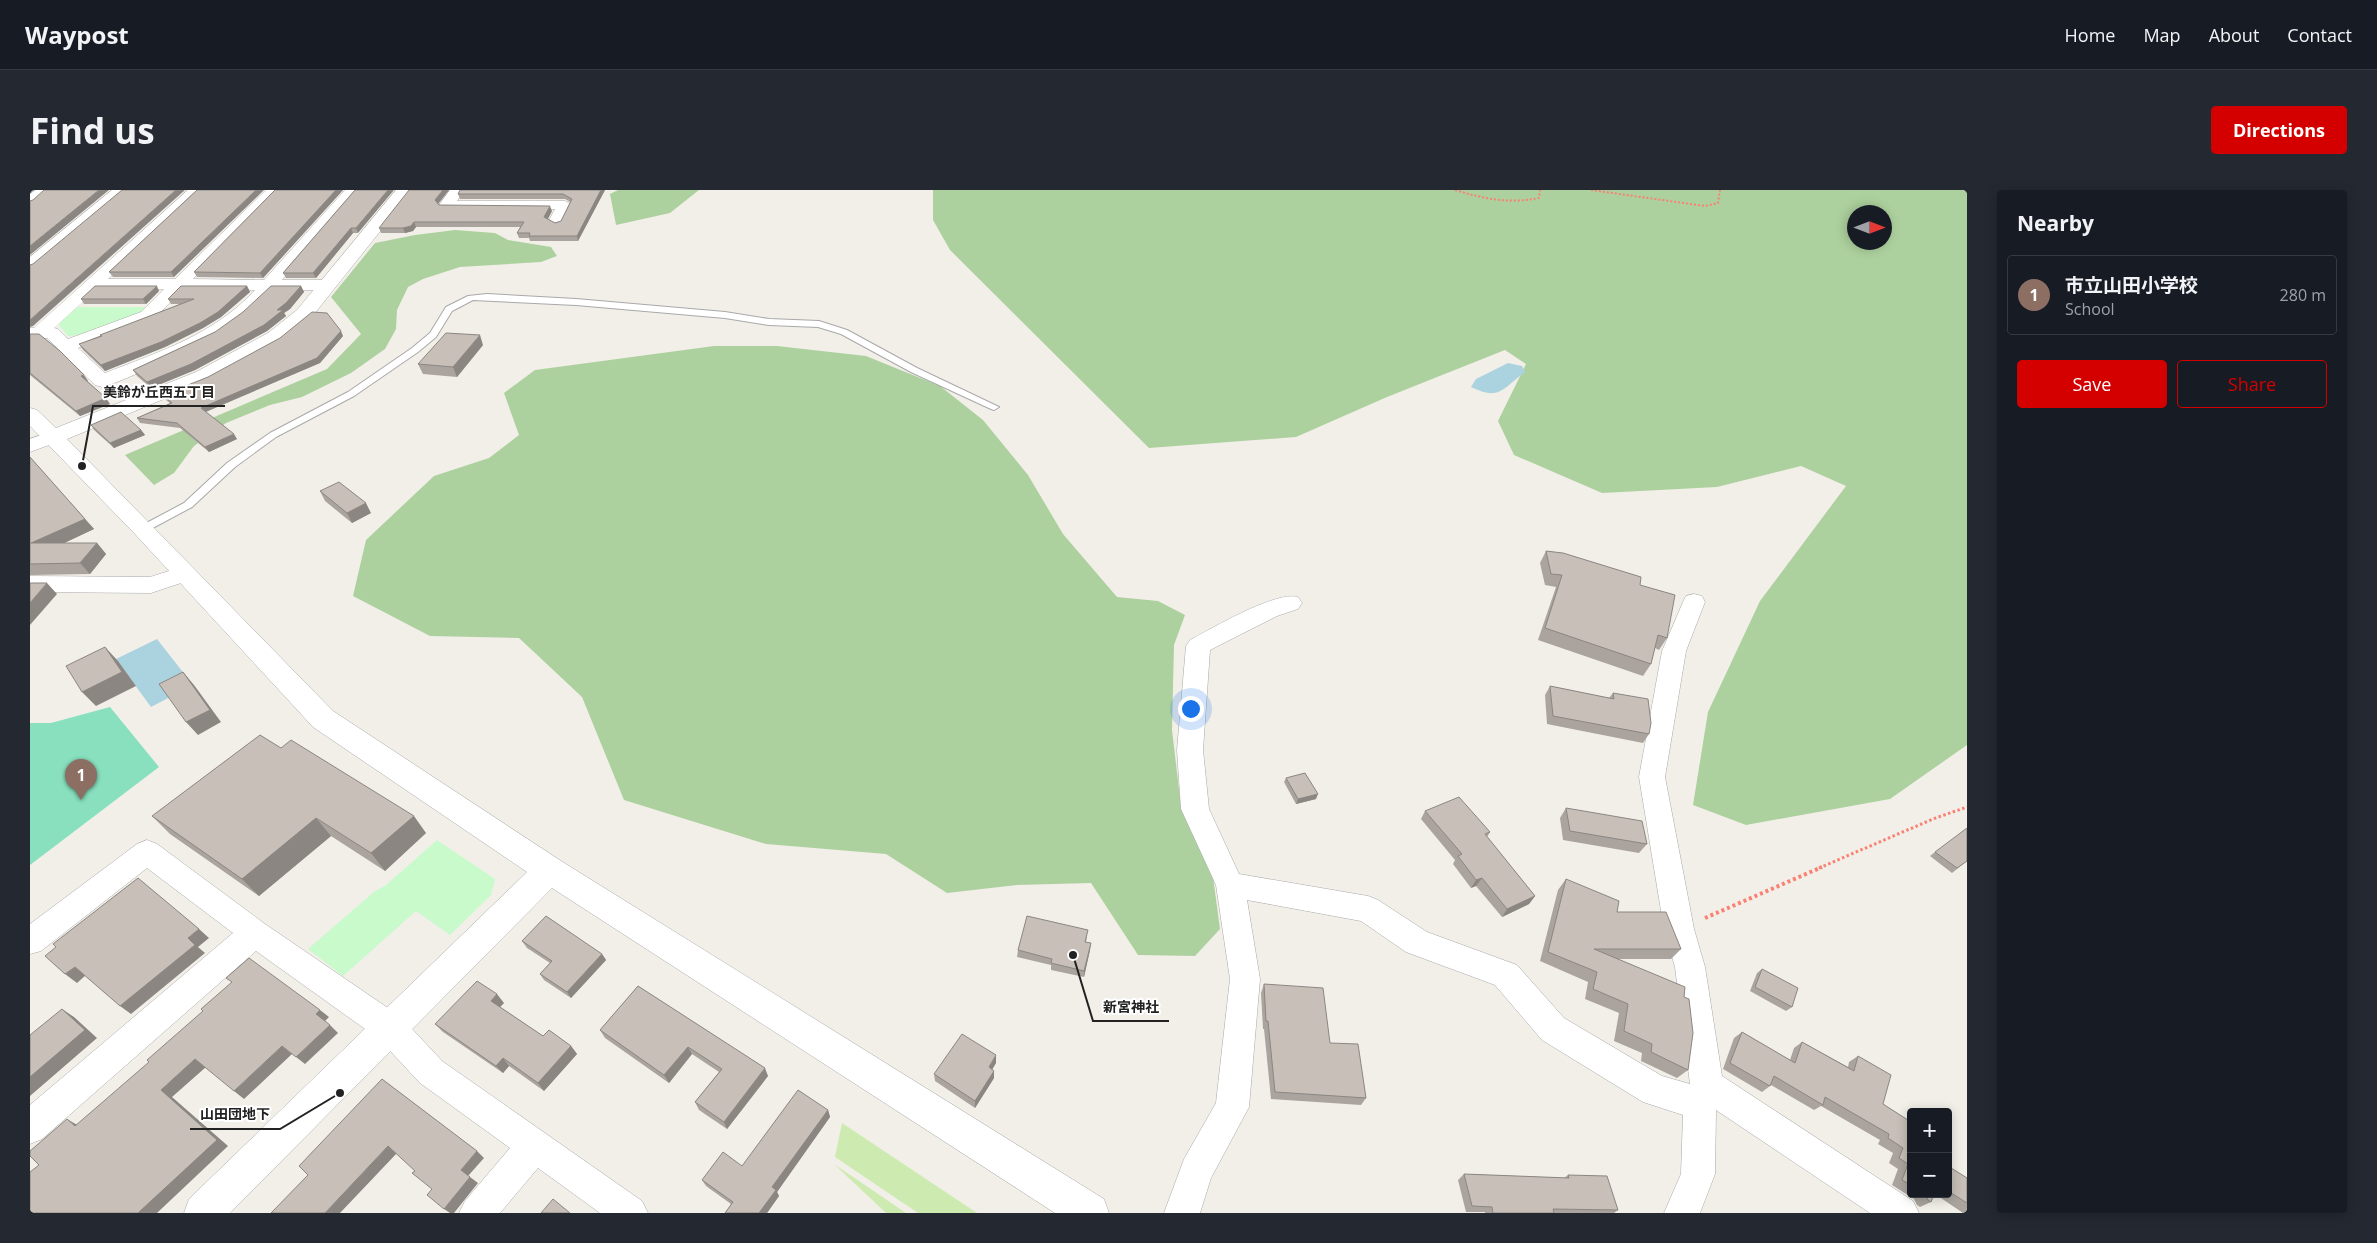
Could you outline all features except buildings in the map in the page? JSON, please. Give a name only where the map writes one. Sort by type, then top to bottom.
[{"type":"street","points":[[30,201],[45,190]]},
{"type":"street","points":[[30,265],[121,190]]},
{"type":"street","points":[[34,333],[93,284],[197,190]]},
{"type":"street","points":[[66,346],[147,316],[274,190]]},
{"type":"street","points":[[34,333],[52,333],[102,381],[187,347],[219,330],[238,316],[353,190]]},
{"type":"street","points":[[30,446],[203,376],[245,355],[275,337],[304,314],[405,190]]},
{"type":"street","points":[[457,190],[446,205],[565,205],[556,222]]},
{"type":"street","points":[[521,205],[532,190]]},
{"type":"street","points":[[93,284],[327,285]]},
{"type":"street","points":[[30,414],[143,529],[323,720],[550,870],[1090,1213]]},
{"type":"street","points":[[30,584],[151,585],[185,574]]},
{"type":"street","points":[[1682,1213],[1698,1174],[1704,1094],[1690,967],[1679,929],[1652,777],[1674,651],[1694,602]]},
{"type":"street","points":[[1182,1213],[1196,1171],[1232,1107],[1245,979],[1230,885],[1195,809],[1190,750],[1198,646],[1269,610],[1290,603]]},
{"type":"street","points":[[30,941],[147,852],[255,934],[390,1028],[431,1072],[630,1213]]},
{"type":"street","points":[[204,1213],[550,870]]},
{"type":"street","points":[[1230,885],[1368,909],[1417,942],[1506,975],[1553,1029],[1655,1090],[1704,1094],[1901,1213]]},
{"type":"street","points":[[30,1128],[255,934]]},
{"type":"street","points":[[477,1213],[534,1146]]},
{"type":"lane","points":[[143,529],[188,505],[231,465],[273,435],[350,394],[415,350],[433,336],[449,309],[471,298],[487,297],[576,302],[726,315],[770,322],[819,324],[844,332],[914,370],[994,407]]},
{"type":"path","points":[[1455,190],[1495,203],[1513,203],[1539,198],[1540,190]]},
{"type":"path","points":[[1591,190],[1705,206],[1718,203],[1720,190]]},
{"type":"path","points":[[1679,929],[1924,823],[1967,807]]},
{"type":"green space","points":[[618,190],[699,190],[670,213],[616,225],[610,194]]},
{"type":"green space","points":[[933,190],[1967,190],[1967,745],[1890,799],[1746,825],[1693,805],[1708,712],[1760,601],[1846,486],[1801,466],[1717,487],[1602,493],[1514,455],[1498,421],[1526,364],[1505,350],[1387,397],[1296,437],[1149,448],[950,250],[933,220]]},
{"type":"green space","points":[[455,230],[495,233],[508,240],[551,247],[557,256],[541,262],[460,267],[423,279],[408,287],[397,310],[396,329],[385,349],[351,373],[302,397],[270,405],[226,423],[194,446],[174,473],[154,485],[125,455],[327,369],[361,334],[331,297],[375,243]]},
{"type":"green space","points":[[77,307],[148,307],[132,318],[111,327],[68,336],[58,324]]},
{"type":"green space","points":[[714,346],[777,346],[866,356],[940,386],[983,420],[1028,475],[1063,534],[1117,597],[1158,601],[1185,615],[1174,645],[1172,730],[1180,798],[1211,862],[1220,929],[1195,956],[1138,955],[1091,883],[1017,885],[947,893],[886,854],[766,844],[624,800],[582,697],[519,638],[430,636],[353,596],[366,540],[434,476],[489,458],[519,435],[504,393],[535,370]]},
{"type":"green space","points":[[110,707],[159,767],[30,865],[30,723],[51,723]]},
{"type":"green space","points":[[437,840],[495,879],[491,895],[450,935],[416,911],[343,976],[308,949],[375,891],[385,886]]},
{"type":"green space","points":[[842,1123],[977,1213],[918,1213],[835,1157]]},
{"type":"green space","points":[[834,1164],[906,1213],[886,1213]]},
{"type":"water","points":[[1508,363],[1522,366],[1525,372],[1505,388],[1495,393],[1488,393],[1471,387],[1476,379]]},
{"type":"water","points":[[157,639],[193,685],[151,707],[116,659]]},
{"type":"place","name":"美鈴が丘西五丁目","points":[[82,466]]},
{"type":"place","name":"市立山田小学校","points":[[81,800]]},
{"type":"place","name":"新宮神社","points":[[1073,955]]},
{"type":"place","name":"山田団地下","points":[[340,1093]]}]
